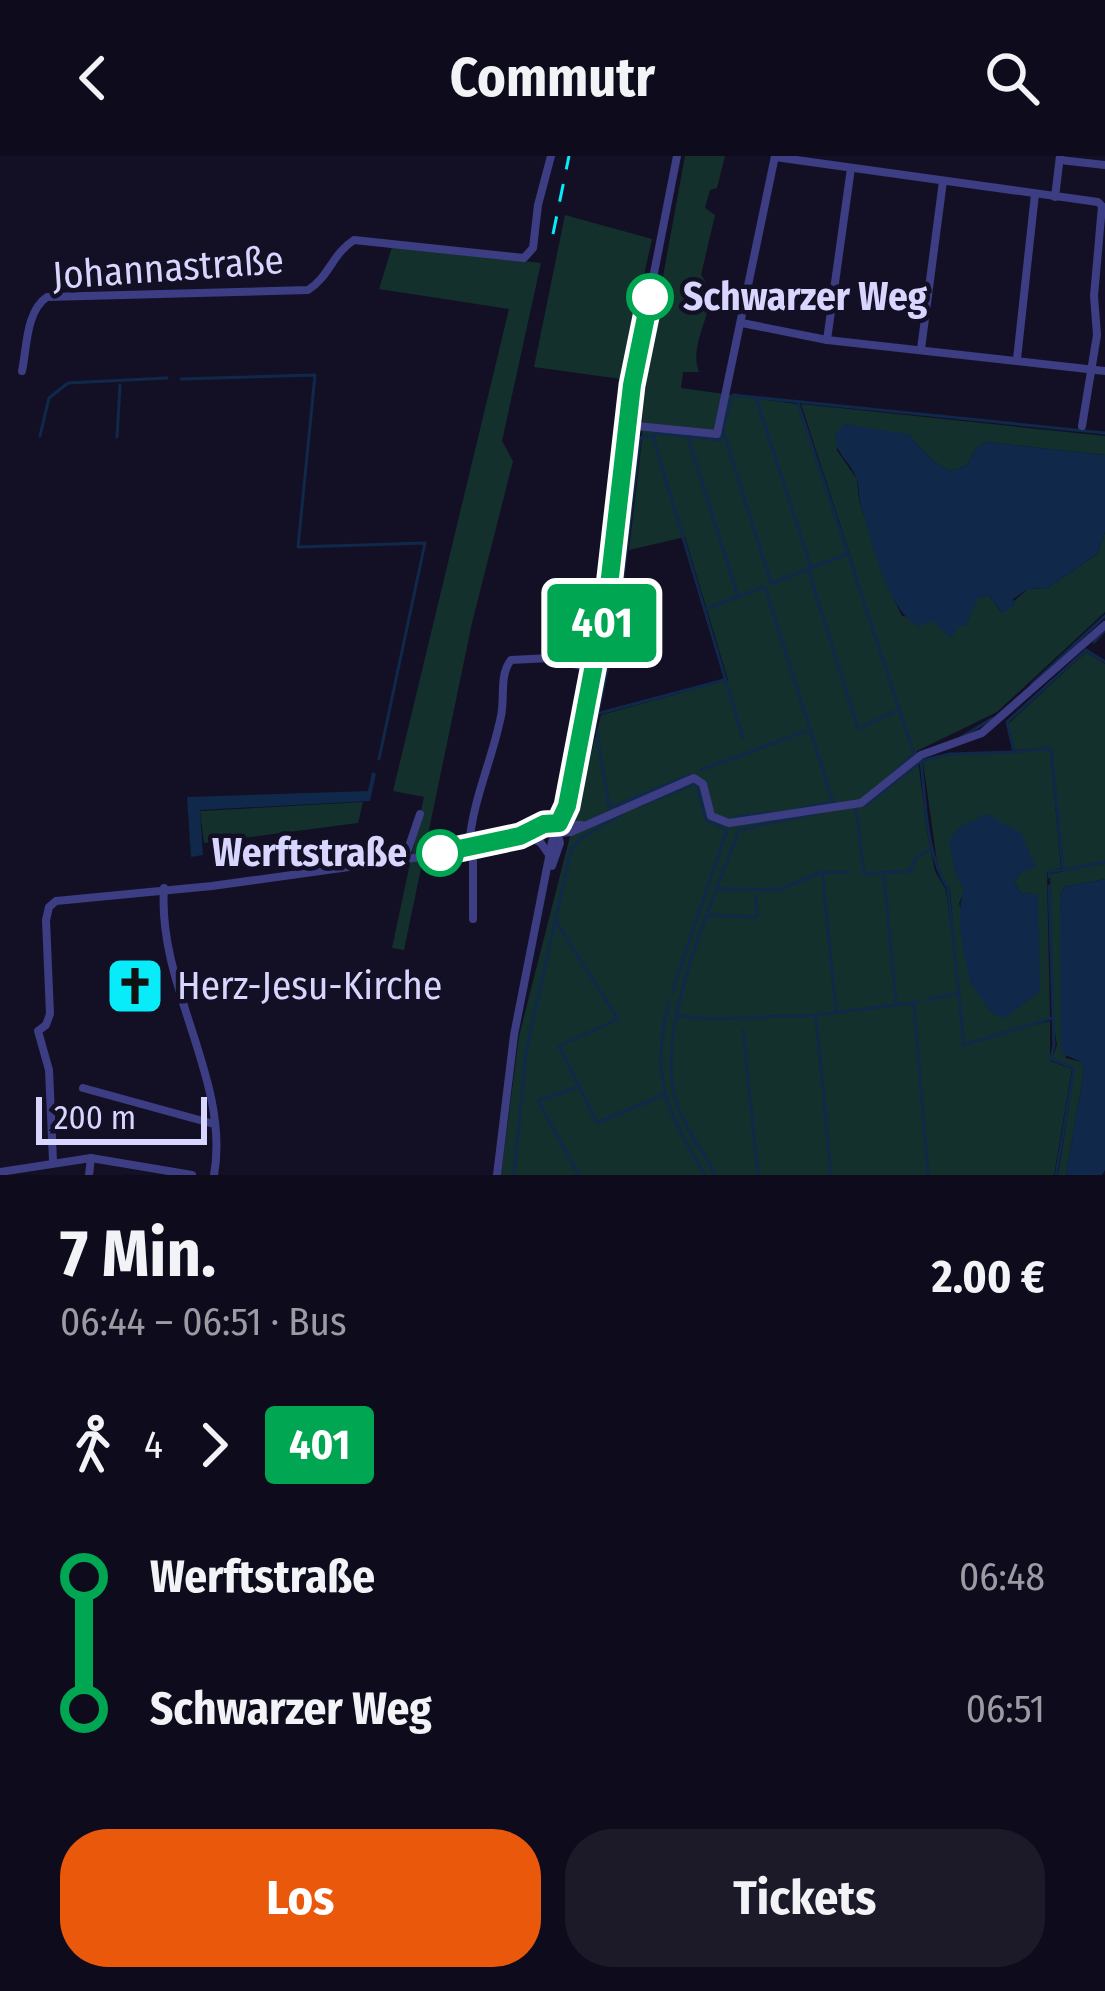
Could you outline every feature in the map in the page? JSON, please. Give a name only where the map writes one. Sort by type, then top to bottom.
[{"type":"street","name":"Johannastraße","points":[[22,370],[33,312],[47,297],[308,290],[323,280],[338,250],[353,240],[524,257],[533,248],[551,156]]},
{"type":"street","points":[[497,1175],[514,1035],[550,856],[567,806],[609,586],[627,425],[677,156]]},
{"type":"street","points":[[627,425],[717,434],[775,157],[1098,202],[1102,206],[1100,297],[1082,426]]},
{"type":"street","points":[[1055,197],[1060,158],[1105,166]]},
{"type":"street","points":[[827,340],[851,168]]},
{"type":"street","points":[[922,349],[943,181]]},
{"type":"street","points":[[1017,359],[1035,194]]},
{"type":"street","points":[[742,322],[827,340],[1105,371]]},
{"type":"street","points":[[53,1161],[49,1070],[38,1031],[50,1014],[46,920],[49,907],[62,899],[212,886],[405,859],[524,835],[544,824],[558,828],[587,825],[694,778],[704,784],[710,816],[729,823],[861,803],[921,755],[962,743],[992,726],[1105,625]]},
{"type":"street","points":[[473,920],[472,810],[490,766],[503,709],[505,668],[511,660],[550,658],[594,669]]},
{"type":"street","points":[[405,859],[420,814]]},
{"type":"street","points":[[542,896],[560,843],[558,828]]},
{"type":"street","points":[[524,835],[541,843],[550,856]]},
{"type":"street","points":[[164,888],[163,930],[215,1124],[214,1175]]},
{"type":"street","points":[[83,1088],[215,1124]]},
{"type":"street","points":[[89,1175],[91,1158]]},
{"type":"street","points":[[1,1173],[91,1158],[192,1175]]},
{"type":"green space","points":[[685,156],[725,156],[717,188],[710,190],[705,208],[715,215],[701,275],[709,298],[697,347],[699,372],[683,372],[681,388],[797,404],[858,580],[801,404],[1105,436],[1105,455],[987,442],[977,447],[966,466],[949,471],[908,434],[836,449],[857,479],[859,500],[886,583],[902,616],[966,625],[977,598],[989,595],[1001,612],[1028,589],[1048,588],[1097,554],[1105,532],[1105,612],[997,712],[917,751],[927,832],[935,871],[946,890],[957,974],[950,890],[938,869],[923,762],[950,755],[1050,749],[1061,868],[1047,872],[1050,1018],[1015,1029],[1050,1021],[1050,1061],[1072,1069],[1054,1175],[501,1175],[519,1036],[601,715],[728,680],[685,537],[629,550],[643,386]],"holes":[[[1020,873],[1014,882],[1021,893],[1038,895],[989,1011],[959,903],[965,890]]]},
{"type":"green space","points":[[565,215],[652,239],[621,379],[534,367]]},
{"type":"green space","points":[[392,247],[541,263],[502,441],[513,461],[472,623],[404,950],[392,948],[424,797],[393,791],[509,309],[379,289]]},
{"type":"green space","points":[[1086,652],[1105,664],[1105,861],[1064,869],[1051,747],[1015,750],[1008,724]]},
{"type":"green space","points":[[363,802],[358,823],[204,843],[200,811]]},
{"type":"green space","points":[[1105,863],[1105,879],[1064,887],[1060,896],[1066,1058],[1081,1062],[1084,1071],[1066,1175],[1058,1175],[1075,1068],[1052,1059],[1057,1045],[1050,874]]},
{"type":"water","points":[[845,424],[908,434],[949,471],[966,466],[977,447],[987,442],[1105,455],[1105,532],[1097,554],[1048,588],[1028,589],[1002,613],[989,595],[978,598],[966,625],[958,627],[951,638],[931,620],[918,627],[896,603],[881,572],[857,480],[836,442],[835,435]]},
{"type":"water","points":[[372,772],[376,774],[370,801],[200,810],[203,855],[191,857],[187,797],[368,791]]},
{"type":"water","points":[[987,814],[1021,833],[1036,867],[1020,873],[1014,882],[1021,893],[1038,894],[1040,992],[1004,1018],[989,1011],[969,978],[960,921],[964,890],[955,873],[949,841],[958,828]]},
{"type":"water","points":[[1105,879],[1105,1170],[1102,1175],[1066,1175],[1084,1071],[1081,1062],[1061,1053],[1060,896],[1064,887]]},
{"type":"waterway","points":[[181,379],[315,375],[298,547],[425,543],[379,759]]},
{"type":"waterway","points":[[40,436],[49,398],[68,383],[167,378]]},
{"type":"waterway","points":[[117,437],[120,385]]},
{"type":"waterway","points":[[653,437],[656,433],[719,440],[733,395],[1105,433]]},
{"type":"waterway","points":[[756,398],[811,567]]},
{"type":"waterway","points":[[798,403],[914,754]]},
{"type":"waterway","points":[[723,431],[771,583]]},
{"type":"waterway","points":[[622,587],[640,439],[645,435],[653,437],[743,738]]},
{"type":"waterway","points":[[688,438],[738,597]]},
{"type":"waterway","points":[[772,583],[847,554]]},
{"type":"waterway","points":[[808,569],[858,729],[900,709]]},
{"type":"waterway","points":[[706,609],[763,587]]},
{"type":"waterway","points":[[765,587],[833,802],[798,809]]},
{"type":"waterway","points":[[614,635],[619,600]]},
{"type":"waterway","points":[[1032,684],[1105,616]]},
{"type":"waterway","points":[[1094,642],[1104,631]]},
{"type":"waterway","points":[[582,788],[612,647]]},
{"type":"waterway","points":[[1105,662],[1086,650],[1007,722],[1014,752],[1051,748],[1063,870],[1105,862]]},
{"type":"waterway","points":[[600,713],[724,680]]},
{"type":"waterway","points":[[960,738],[993,718]]},
{"type":"waterway","points":[[701,770],[806,731]]},
{"type":"waterway","points":[[597,732],[609,807]]},
{"type":"waterway","points":[[865,806],[921,761],[950,754],[1014,752]]},
{"type":"waterway","points":[[892,774],[912,756]]},
{"type":"waterway","points":[[921,761],[931,843],[948,889],[964,1045],[1052,1018]]},
{"type":"waterway","points":[[609,804],[615,806],[692,774]]},
{"type":"waterway","points":[[639,806],[696,783],[706,820],[727,830],[672,992]]},
{"type":"waterway","points":[[856,807],[864,874],[910,871],[916,857],[930,850]]},
{"type":"waterway","points":[[716,1175],[676,1101],[671,1072],[679,1002],[739,830],[823,812]]},
{"type":"waterway","points":[[736,817],[770,813]]},
{"type":"waterway","points":[[514,1175],[526,1052],[571,850],[581,838],[620,815]]},
{"type":"waterway","points":[[1049,877],[1049,872],[1061,870]]},
{"type":"waterway","points":[[822,872],[849,873]]},
{"type":"waterway","points":[[719,889],[778,890],[822,872],[836,1010]]},
{"type":"waterway","points":[[884,876],[896,1004]]},
{"type":"waterway","points":[[1049,886],[1051,1059],[1074,1068],[1056,1175]]},
{"type":"waterway","points":[[710,915],[754,917],[756,895]]},
{"type":"waterway","points":[[555,920],[618,1019],[559,1046],[597,1123],[663,1095]]},
{"type":"waterway","points":[[927,1000],[955,994]]},
{"type":"waterway","points":[[669,1002],[661,1052],[665,1093],[705,1175]]},
{"type":"waterway","points":[[677,1016],[816,1015],[919,1002]]},
{"type":"waterway","points":[[914,1003],[928,1175]]},
{"type":"waterway","points":[[816,1017],[831,1175]]},
{"type":"waterway","points":[[743,1030],[758,1175]]},
{"type":"waterway","points":[[579,1086],[538,1101],[579,1175]]},
{"type":"railway","points":[[553,234],[569,156]]},
{"type":"bus line","name":"401","points":[[440,853],[559,823],[567,806],[609,586],[632,385],[650,297]]},
{"type":"place","name":"Schwarzer Weg","points":[[650,297]]},
{"type":"place","name":"Werftstraße","points":[[440,853]]},
{"type":"place","name":"Herz-Jesu-Kirche","points":[[135,986]]}]
